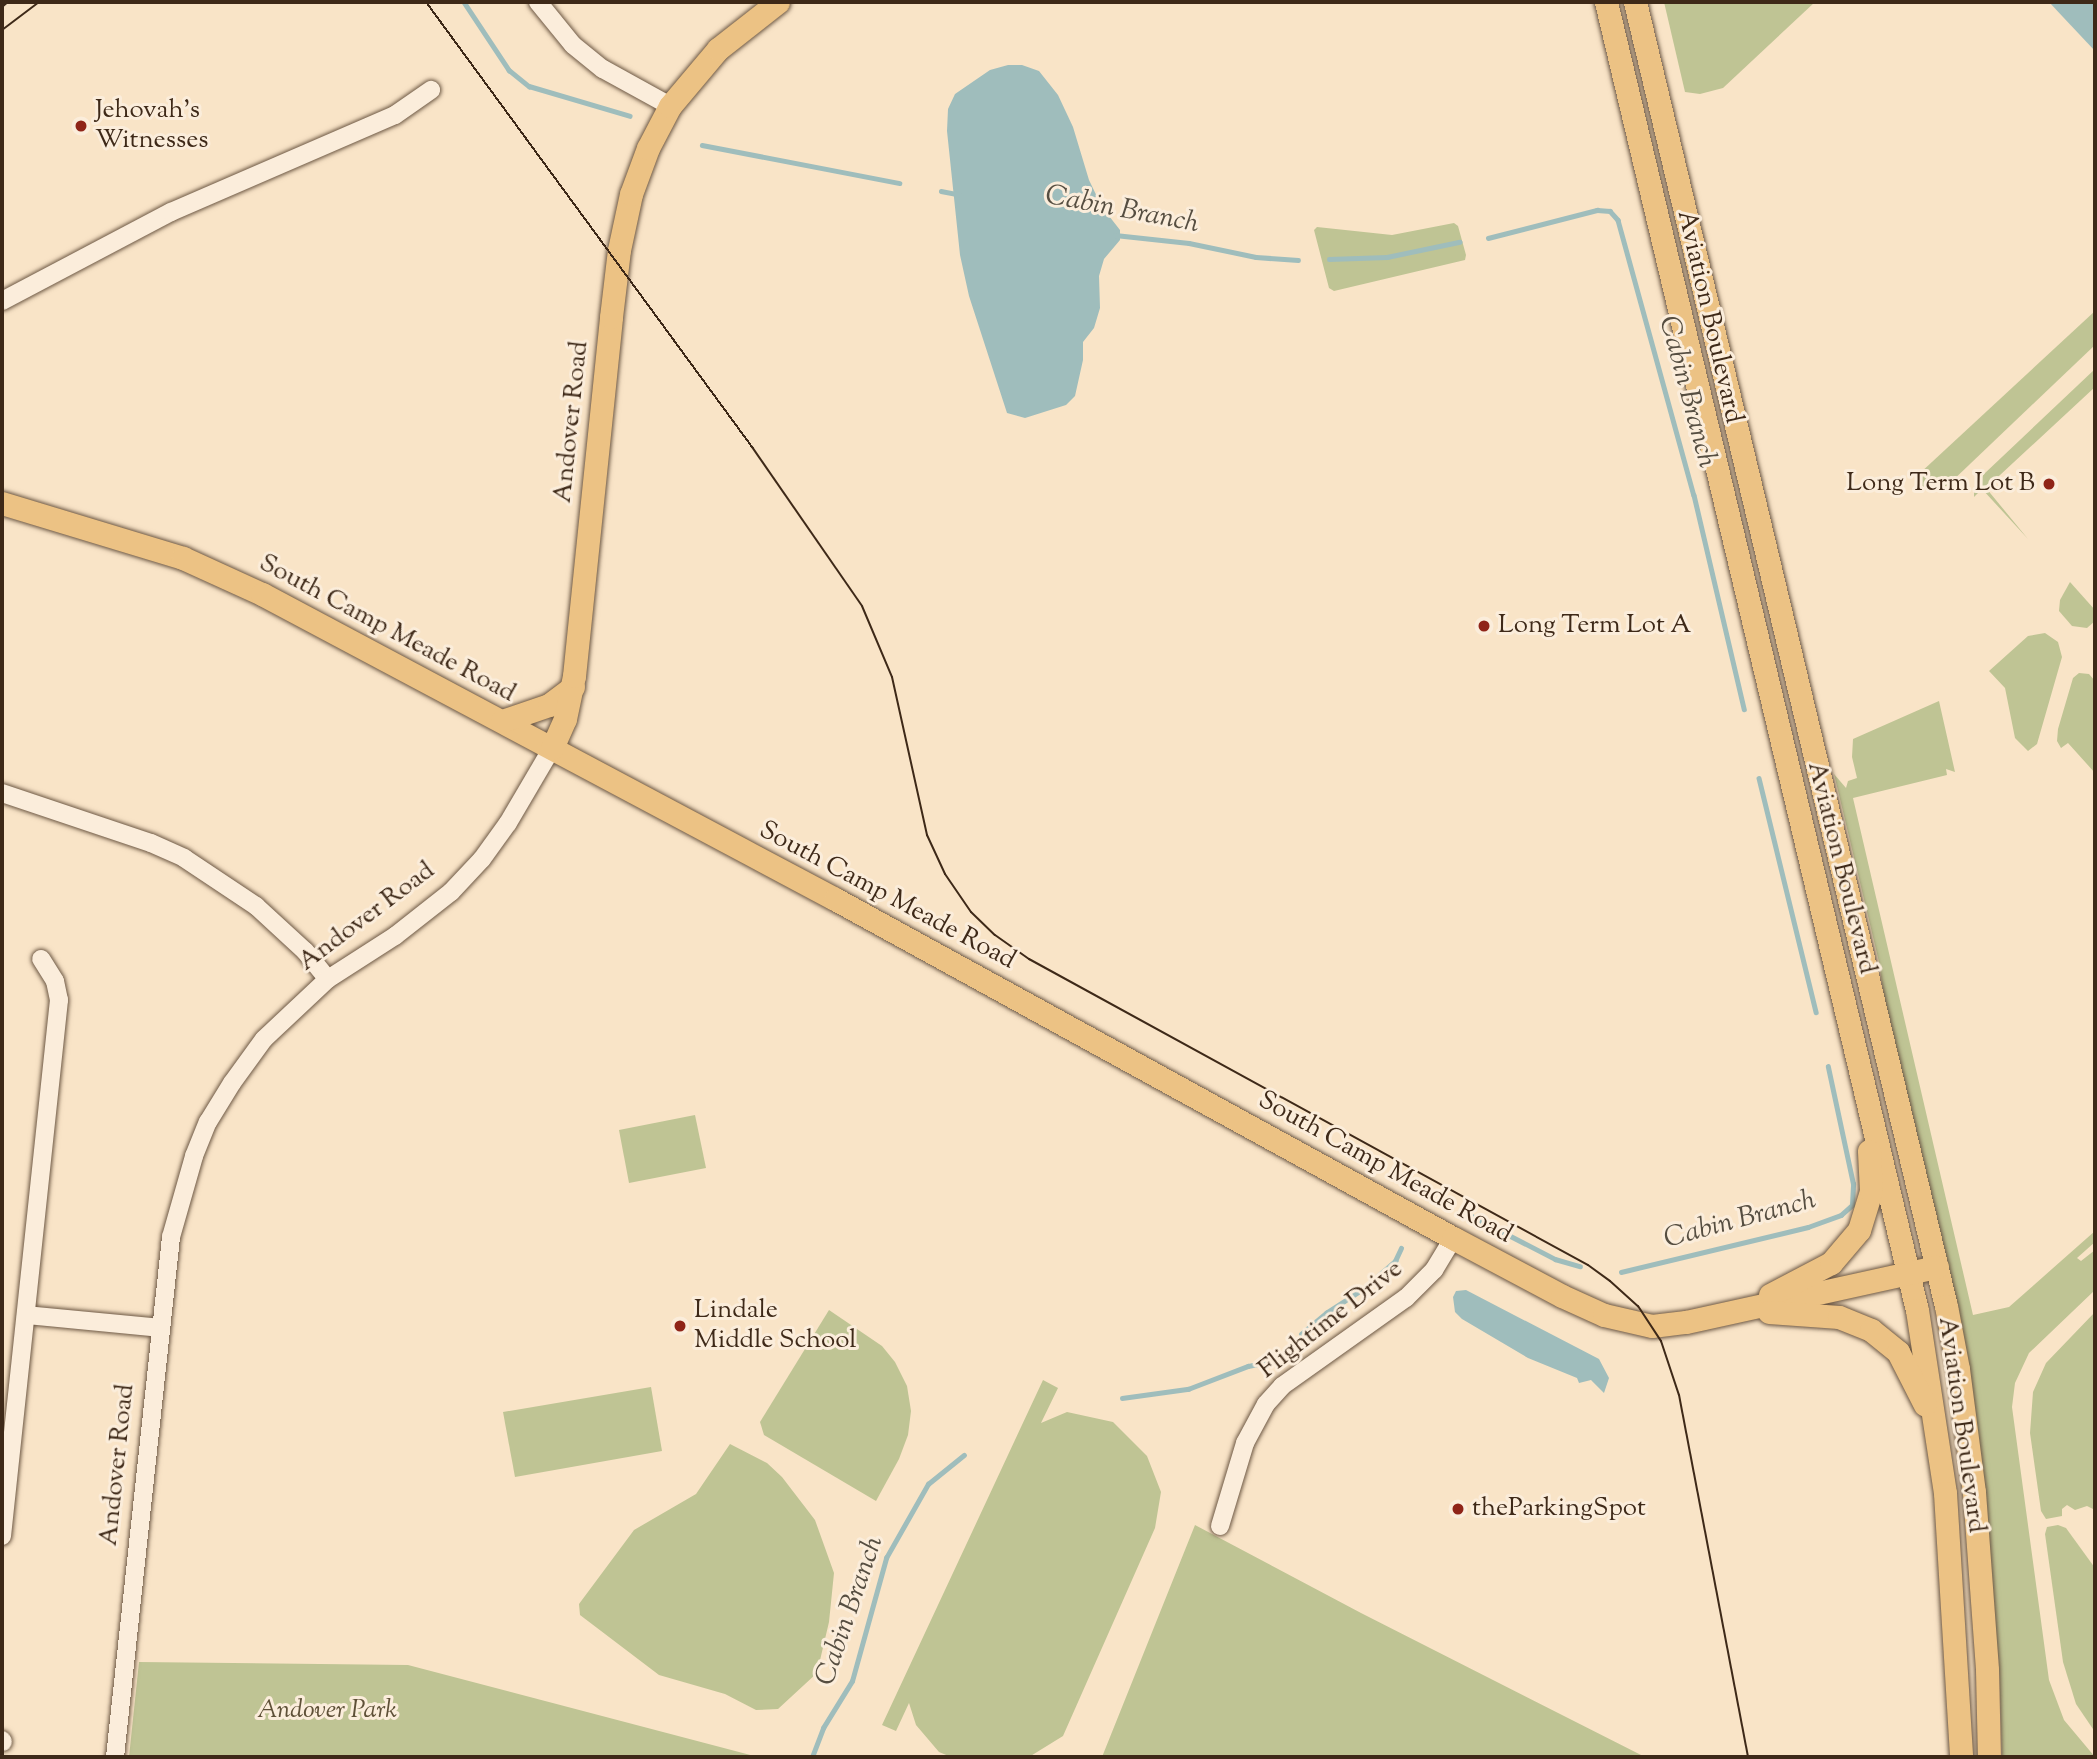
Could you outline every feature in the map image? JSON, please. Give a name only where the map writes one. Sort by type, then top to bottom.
[{"type":"main road","name":"Andover Road","points":[[552,748],[565,719],[573,687],[621,239],[639,170],[670,106],[729,38],[778,2]]},
{"type":"main road","name":"Aviation Boulevard","points":[[1606,2],[1909,1273],[1939,1441],[1951,1561],[1961,1757]]},
{"type":"main road","name":"Aviation Boulevard","points":[[1635,2],[1937,1266],[1958,1369],[1973,1480],[1987,1670],[1989,1757]]},
{"type":"main road","points":[[1642,155],[1676,172]]},
{"type":"main road","name":"South Camp Meade Road","points":[[2,503],[183,558],[262,594],[502,721],[1562,1296],[1629,1322],[1661,1325],[1741,1311]]},
{"type":"main road","points":[[502,721],[549,705],[573,687]]},
{"type":"main road","points":[[1741,1311],[1831,1263],[1859,1230],[1871,1191],[1860,1068]]},
{"type":"main road","points":[[1741,1311],[1937,1266]]},
{"type":"main road","points":[[1741,1311],[1839,1317],[1871,1329],[1898,1352],[1908,1366],[1939,1441]]},
{"type":"street","points":[[538,2],[573,45],[603,69],[670,106]]},
{"type":"street","points":[[2,301],[171,212],[395,115],[431,90]]},
{"type":"street","name":"Andover Road","points":[[115,1757],[170,1237],[179,1198],[208,1122],[264,1040],[328,979],[396,936],[451,892],[482,859],[508,823],[552,748]]},
{"type":"street","points":[[2,793],[151,843],[184,858],[256,906],[305,951],[328,979]]},
{"type":"street","points":[[2,1536],[7,1430],[26,1315],[59,1000],[55,981],[41,959]]},
{"type":"street","name":"Flightime Drive","points":[[1220,1526],[1245,1443],[1266,1404],[1282,1386],[1406,1298],[1434,1270],[1453,1238]]},
{"type":"street","points":[[26,1315],[160,1328]]},
{"type":"green space","points":[[1664,2],[1815,2],[1723,88],[1700,94],[1685,92]]},
{"type":"green space","points":[[1454,223],[1458,226],[1465,260],[1334,291],[1329,288],[1314,230],[1317,227],[1392,235]]},
{"type":"green space","points":[[2095,311],[2095,345],[1948,485],[1933,492],[1923,488],[1917,479],[1919,474]]},
{"type":"green space","points":[[2095,369],[2095,387],[1986,488],[2028,539],[1982,489],[1974,497],[1974,488],[1984,474]]},
{"type":"green space","points":[[2070,582],[2095,610],[2095,621],[2087,628],[2072,626],[2059,611],[2060,600]]},
{"type":"green space","points":[[2045,633],[2058,642],[2062,657],[2037,744],[2028,751],[2015,738],[2005,688],[1989,671],[2028,636]]},
{"type":"green space","points":[[2079,673],[2089,674],[2095,681],[2095,773],[2068,743],[2061,748],[2057,741],[2073,678]]},
{"type":"green space","points":[[1939,701],[1955,772],[1946,769],[1947,775],[1853,798],[1973,1315],[2009,1307],[2095,1231],[2095,1242],[2077,1258],[2081,1261],[2095,1250],[2095,1290],[2029,1353],[2015,1383],[2012,1407],[2049,1680],[2064,1720],[2095,1757],[2002,1757],[1999,1664],[1993,1611],[1888,1026],[1879,962],[1834,774],[1846,788],[1848,781],[1857,778],[1852,757],[1853,739]]},
{"type":"green space","points":[[695,1115],[706,1168],[629,1183],[619,1130]]},
{"type":"green space","points":[[829,1310],[882,1346],[895,1362],[907,1386],[911,1411],[908,1435],[899,1459],[876,1501],[764,1435],[760,1422]]},
{"type":"green space","points":[[2095,1312],[2095,1510],[2087,1506],[2075,1510],[2067,1505],[2062,1509],[2062,1516],[2046,1519],[2041,1511],[2030,1433],[2033,1392],[2046,1363]]},
{"type":"green space","points":[[1043,1380],[1058,1388],[1041,1423],[1067,1412],[1113,1422],[1147,1456],[1161,1492],[1155,1528],[1063,1736],[1029,1757],[951,1757],[939,1752],[916,1725],[909,1703],[896,1731],[882,1725]]},
{"type":"green space","points":[[651,1387],[662,1451],[515,1477],[503,1412]]},
{"type":"green space","points":[[730,1444],[767,1463],[782,1477],[815,1520],[834,1573],[829,1622],[817,1673],[778,1709],[756,1710],[725,1694],[659,1675],[580,1615],[579,1604],[634,1530],[696,1494]]},
{"type":"green space","points":[[1195,1525],[1361,1613],[1645,1757],[1102,1757]]},
{"type":"green space","points":[[2058,1525],[2066,1528],[2095,1568],[2095,1732],[2076,1704],[2063,1662],[2045,1534],[2047,1527]]},
{"type":"green space","name":"Andover Park","points":[[139,1662],[408,1665],[758,1757],[129,1757]]},
{"type":"water","points":[[2049,2],[2095,2],[2095,51],[2063,17]]},
{"type":"water","points":[[1008,65],[1022,65],[1039,71],[1058,95],[1073,127],[1089,180],[1102,207],[1120,230],[1120,240],[1104,259],[1099,276],[1100,308],[1094,328],[1083,342],[1083,360],[1075,396],[1066,405],[1025,418],[1007,413],[969,296],[960,255],[947,131],[948,109],[955,94],[990,70]]},
{"type":"water","points":[[1466,1290],[1599,1359],[1609,1378],[1604,1393],[1591,1380],[1579,1383],[1577,1378],[1528,1358],[1462,1319],[1455,1312],[1453,1297],[1456,1291]]},
{"type":"waterway","name":"Cabin Branch","points":[[464,2],[509,70],[529,86],[630,116]]},
{"type":"waterway","name":"Cabin Branch","points":[[702,145],[899,183]]},
{"type":"waterway","name":"Cabin Branch","points":[[941,191],[961,195]]},
{"type":"waterway","name":"Cabin Branch","points":[[1488,238],[1597,210],[1610,211],[1618,220],[1694,495],[1744,709]]},
{"type":"waterway","name":"Cabin Branch","points":[[1115,235],[1189,243],[1256,257],[1298,260]]},
{"type":"waterway","name":"Cabin Branch","points":[[1329,259],[1387,257],[1459,242]]},
{"type":"waterway","name":"Cabin Branch","points":[[1759,778],[1816,1012]]},
{"type":"waterway","name":"Cabin Branch","points":[[1621,1272],[1808,1227],[1841,1215],[1852,1205],[1853,1184],[1828,1067]]},
{"type":"waterway","name":"Cabin Branch","points":[[1464,1216],[1468,1214],[1555,1259],[1580,1266]]},
{"type":"waterway","name":"Cabin Branch","points":[[1301,1334],[1326,1313],[1363,1289],[1395,1261],[1401,1248]]},
{"type":"waterway","name":"Cabin Branch","points":[[1122,1398],[1188,1389],[1248,1366],[1269,1362]]},
{"type":"waterway","name":"Cabin Branch","points":[[812,1757],[823,1728],[852,1681],[886,1558],[928,1484],[964,1455]]},
{"type":"tram line","points":[[2,7],[8,2]]},
{"type":"tram line","points":[[2,30],[39,2]]},
{"type":"tram line","points":[[426,2],[752,447],[862,606],[892,677],[927,835],[945,874],[971,912],[995,935],[1029,959],[1588,1265],[1638,1306],[1661,1341],[1679,1395],[1748,1757]]},
{"type":"place","name":"Jehovah's Witnesses","points":[[81,126]]},
{"type":"place","name":"Long Term Lot B","points":[[2049,484]]},
{"type":"place","name":"Long Term Lot A","points":[[1484,626]]},
{"type":"place","name":"Lindale Middle School","points":[[680,1326]]},
{"type":"place","name":"theParkingSpot","points":[[1458,1509]]}]
